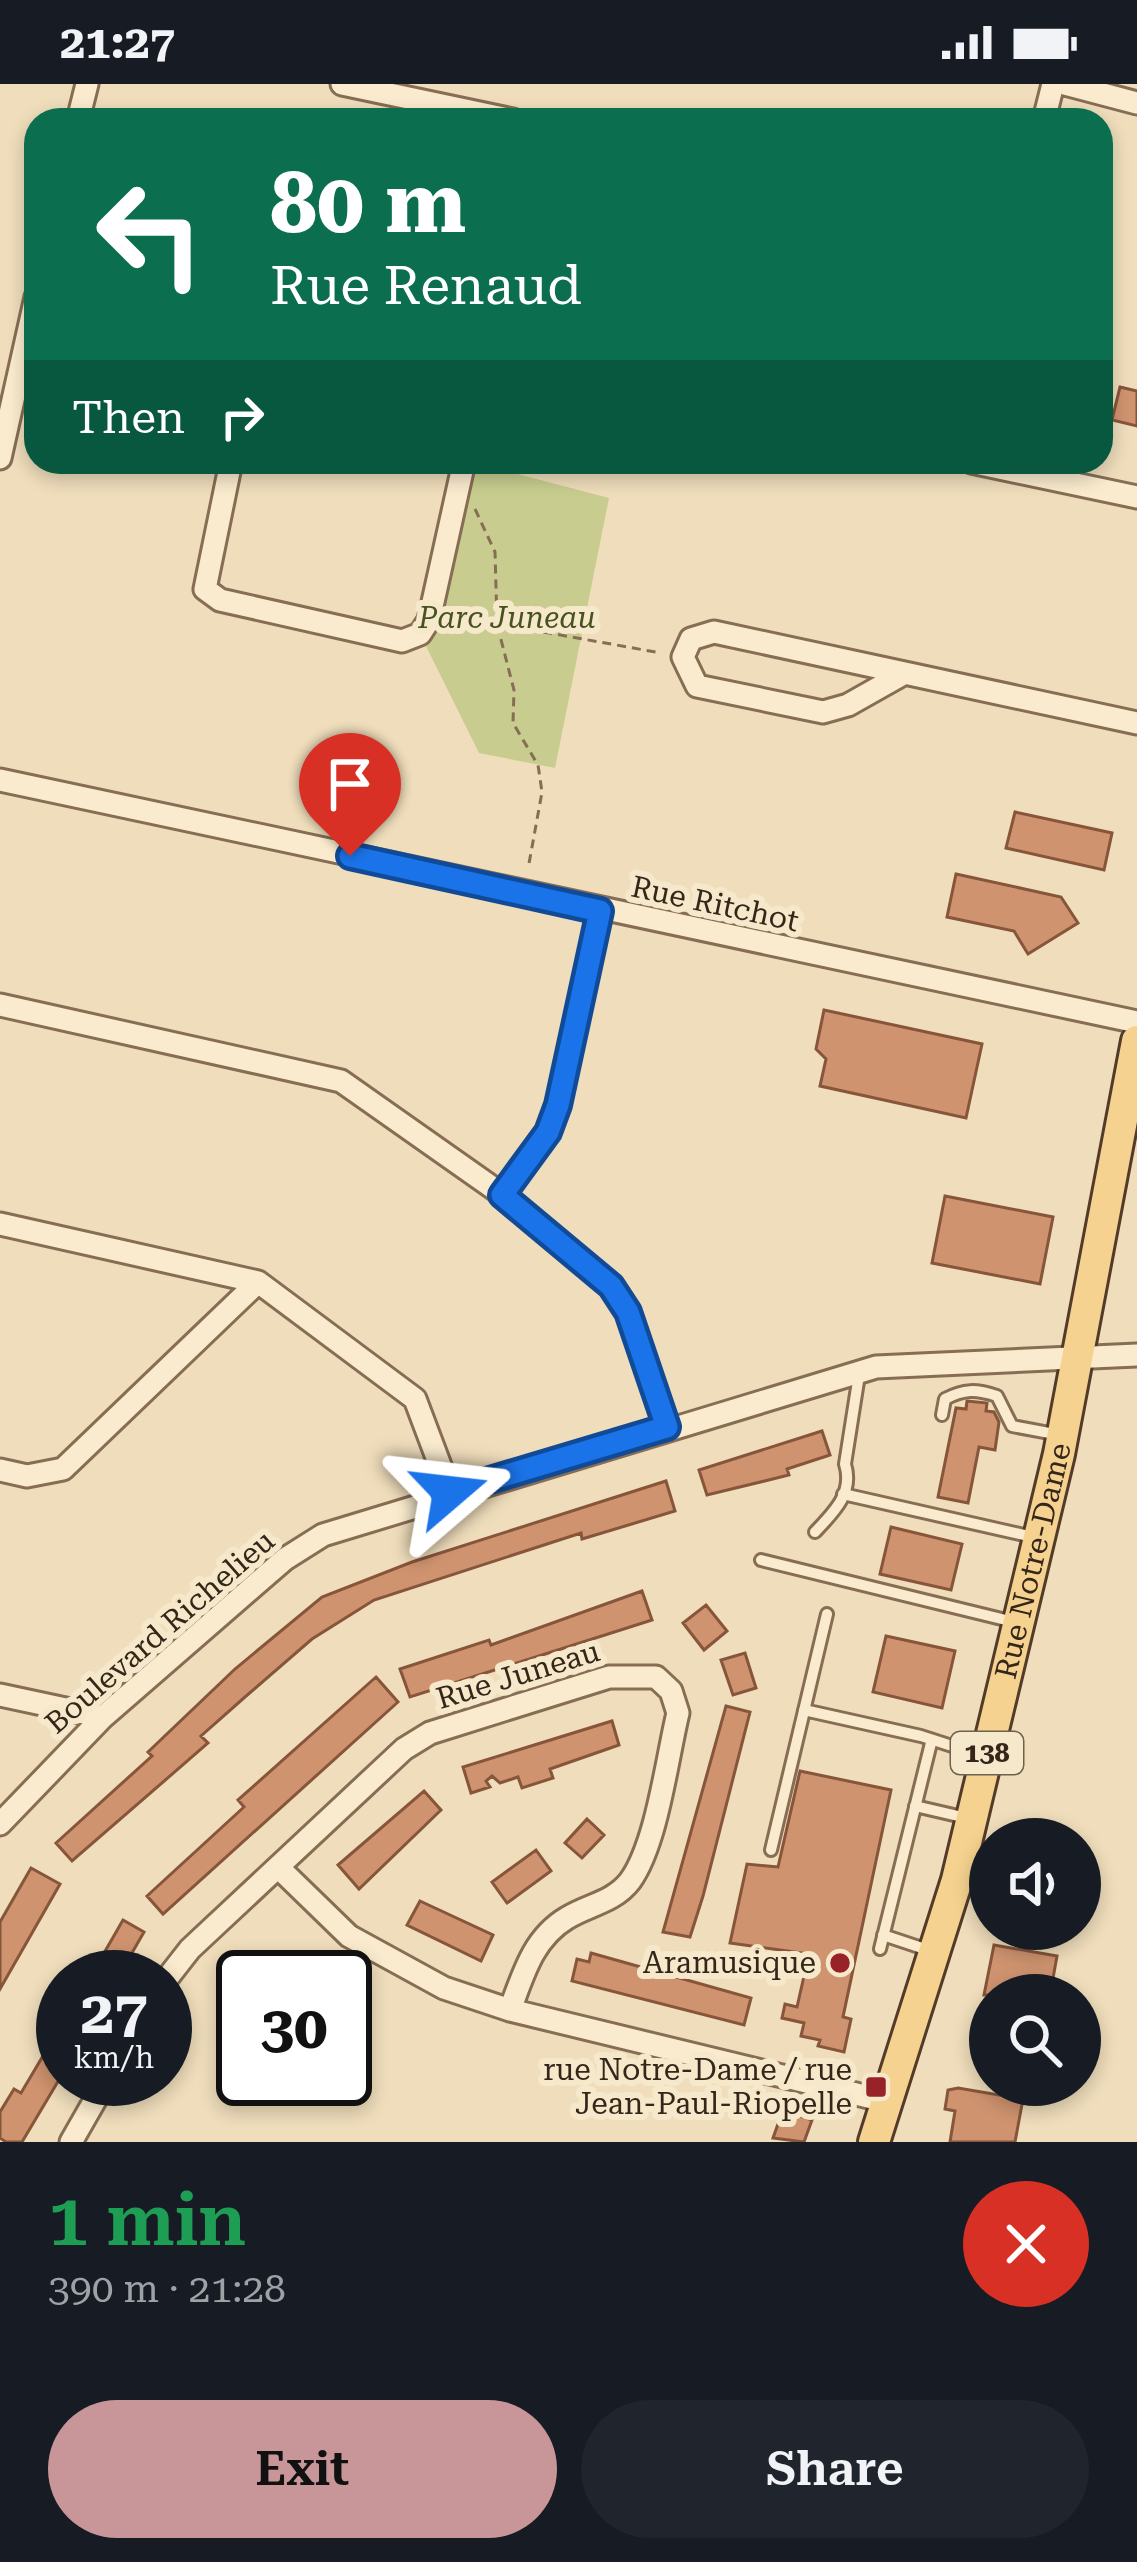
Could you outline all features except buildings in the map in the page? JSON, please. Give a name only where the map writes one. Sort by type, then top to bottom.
[{"type":"main road","name":"Rue Notre-Dame","points":[[971,1818],[1063,1436],[1137,1041]]},
{"type":"main road","name":"Rue Notre-Dame","points":[[874,2142],[935,1952],[969,1826]]},
{"type":"street","points":[[342,84],[456,108]]},
{"type":"street","points":[[1065,84],[1137,103]]},
{"type":"street","points":[[0,458],[6,405],[24,340]]},
{"type":"street","points":[[229,474],[205,589],[220,600],[402,640],[420,634],[429,620],[462,474]]},
{"type":"street","points":[[1028,474],[1137,497]]},
{"type":"street","points":[[902,674],[848,705],[810,712],[697,686],[683,657],[691,639],[714,632],[1137,723]]},
{"type":"street","name":"Rue Ritchot","points":[[0,780],[1137,1022]]},
{"type":"street","points":[[502,1195],[548,1132],[558,1105],[600,911]]},
{"type":"street","points":[[0,1005],[341,1081],[502,1195],[611,1286],[628,1312],[667,1427]]},
{"type":"street","points":[[0,1224],[258,1282],[415,1399],[450,1492]]},
{"type":"street","points":[[0,1470],[27,1476],[63,1468],[258,1282]]},
{"type":"street","name":"Boulevard Richelieu","points":[[0,1824],[104,1717],[285,1559],[323,1535],[450,1492],[859,1372],[922,1362],[1137,1355]]},
{"type":"street","name":"Rue Juneau","points":[[189,1950],[404,1749],[430,1733],[609,1677],[656,1677],[670,1691],[678,1712],[643,1855],[630,1880],[612,1898],[564,1919],[541,1941],[510,2010]]},
{"type":"street","points":[[0,1695],[104,1717]]},
{"type":"street","points":[[279,1868],[349,1936],[389,1962],[444,1988],[510,2010],[889,2102]]},
{"type":"street","points":[[71,2142],[92,2106]]},
{"type":"lane","points":[[982,1391],[983,1361]]},
{"type":"lane","points":[[814,1532],[844,1495],[859,1372]]},
{"type":"lane","points":[[942,1415],[945,1399],[963,1390],[982,1391],[997,1396],[1012,1426],[1063,1436]]},
{"type":"lane","points":[[844,1495],[1039,1539]]},
{"type":"lane","points":[[761,1560],[1018,1623]]},
{"type":"lane","points":[[772,1850],[826,1615]]},
{"type":"lane","points":[[804,1710],[922,1736],[931,1743],[986,1757]]},
{"type":"lane","points":[[880,1949],[931,1743]]},
{"type":"lane","points":[[915,1805],[969,1818]]},
{"type":"lane","points":[[883,1936],[935,1952]]},
{"type":"path","points":[[463,474],[495,552],[497,624],[514,690],[513,723],[538,765],[542,792],[524,894]]},
{"type":"path","points":[[497,624],[683,657]]},
{"type":"green space","name":"Parc Juneau","points":[[468,474],[518,474],[609,498],[555,768],[479,753],[420,634]]},
{"type":"place","name":"Aramusique","points":[[840,1963]]},
{"type":"place","name":"rue Notre-Dame / rue Jean-Paul-Riopelle","points":[[876,2087]]},
{"type":"route","points":[[350,856],[600,911],[558,1105],[548,1132],[502,1195],[611,1286],[628,1312],[667,1427],[450,1492]]}]
